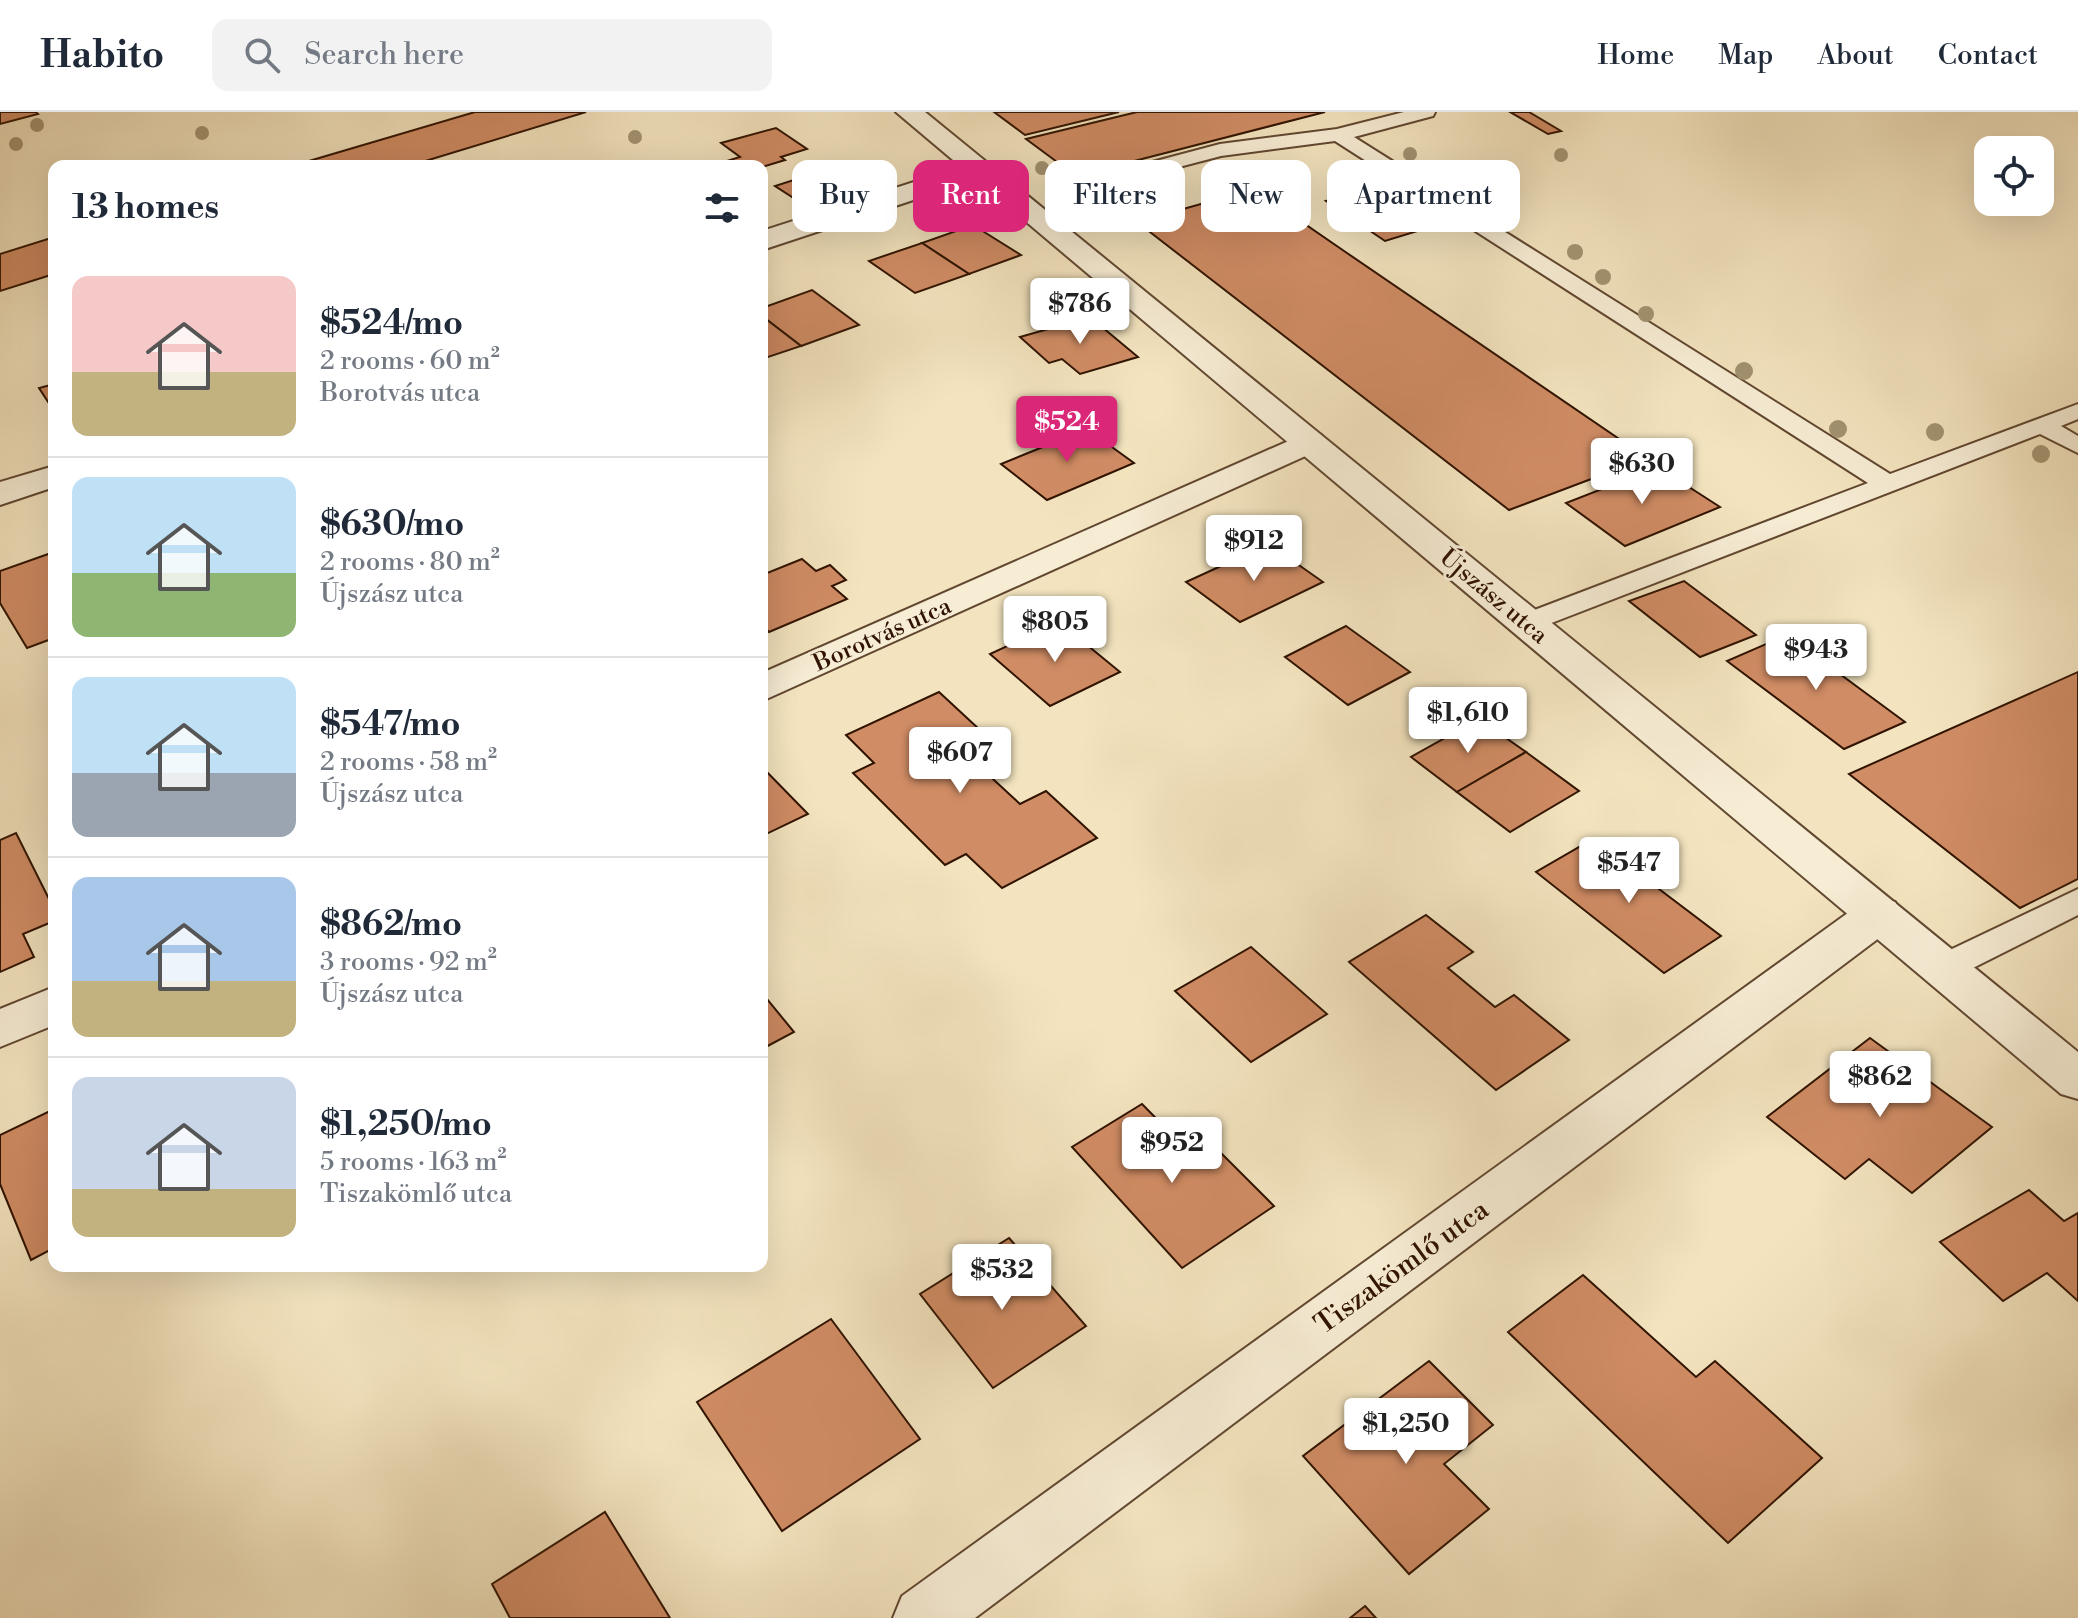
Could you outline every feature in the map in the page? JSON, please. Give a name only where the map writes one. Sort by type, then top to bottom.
[{"type":"street","name":"Újszász utca","points":[[909,112],[968,160]]},
{"type":"street","points":[[768,239],[913,191]]},
{"type":"street","name":"Újszász utca","points":[[1029,210],[2078,1080]]},
{"type":"street","name":"Borotvás utca","points":[[768,685],[1309,442]]},
{"type":"street","points":[[0,494],[48,478]]},
{"type":"street","name":"Tiszakömlő utca","points":[[924,1618],[1879,914]]},
{"type":"street","points":[[0,1029],[48,1008]]},
{"type":"lane","points":[[1182,160],[1220,150],[1338,135],[1426,112]]},
{"type":"lane","points":[[1338,135],[1888,484]]},
{"type":"lane","points":[[1526,623],[2078,411]]},
{"type":"lane","points":[[2041,425],[2078,446]]},
{"type":"lane","points":[[1943,968],[2078,901]]},
{"type":"building","points":[[0,112],[36,112],[38,114],[0,124]]},
{"type":"building","points":[[475,112],[586,112],[429,160],[312,160]]},
{"type":"building","points":[[994,112],[1119,112],[1025,135]]},
{"type":"building","points":[[1137,112],[1325,112],[1138,160],[1054,160],[1026,139]]},
{"type":"building","points":[[1510,112],[1529,112],[1561,131],[1548,134]]},
{"type":"building","points":[[776,128],[807,149],[781,157],[785,160],[768,165],[768,160],[730,160],[740,157],[721,143]]},
{"type":"building","points":[[792,181],[792,197],[775,186]]},
{"type":"building","points":[[1201,204],[1201,232],[1311,232],[1311,228],[1647,458],[1509,510],[1150,232],[1185,232],[1185,208]]},
{"type":"building","points":[[953,232],[984,232],[1021,255],[969,274],[922,243]]},
{"type":"building","points":[[1372,232],[1414,232],[1385,241]]},
{"type":"building","points":[[48,239],[48,276],[0,291],[0,254]]},
{"type":"building","points":[[922,243],[969,274],[915,293],[869,261]]},
{"type":"building","points":[[812,290],[859,325],[801,346],[768,321],[768,306]]},
{"type":"building","points":[[1090,317],[1138,357],[1080,374],[1062,359],[1049,363],[1020,337]]},
{"type":"building","points":[[768,321],[801,346],[768,357]]},
{"type":"building","points":[[48,386],[48,402],[39,388]]},
{"type":"building","points":[[1087,429],[1134,463],[1047,500],[1001,464]]},
{"type":"building","points":[[1658,467],[1720,507],[1625,546],[1566,503]]},
{"type":"building","points":[[1269,544],[1323,582],[1240,622],[1186,582]]},
{"type":"building","points":[[48,554],[48,640],[27,648],[0,603],[0,571]]},
{"type":"building","points":[[802,559],[816,571],[830,565],[846,580],[832,586],[847,599],[769,632],[768,573]]},
{"type":"building","points":[[1684,581],[1756,635],[1700,657],[1629,601]]},
{"type":"building","points":[[1059,622],[1120,672],[1050,706],[990,654]]},
{"type":"building","points":[[1346,626],[1410,672],[1348,705],[1285,657]]},
{"type":"building","points":[[1787,635],[1905,722],[1844,749],[1727,661]]},
{"type":"building","points":[[2078,672],[2078,879],[2020,908],[1849,774]]},
{"type":"building","points":[[939,692],[980,730],[954,743],[1020,804],[1046,791],[1097,838],[1002,888],[966,854],[945,865],[853,773],[874,763],[846,735]]},
{"type":"building","points":[[1479,719],[1526,752],[1457,792],[1411,757]]},
{"type":"building","points":[[1526,752],[1579,791],[1510,832],[1457,792]]},
{"type":"building","points":[[768,773],[808,814],[768,833]]},
{"type":"building","points":[[16,833],[48,897],[48,924],[23,934],[34,957],[0,972],[0,840]]},
{"type":"building","points":[[1593,839],[1721,936],[1664,973],[1536,872]]},
{"type":"building","points":[[1426,915],[1473,952],[1448,968],[1495,1007],[1514,995],[1569,1040],[1496,1090],[1349,962]]},
{"type":"building","points":[[1251,947],[1327,1014],[1251,1062],[1175,991]]},
{"type":"building","points":[[768,1000],[794,1032],[768,1046]]},
{"type":"building","points":[[1870,1038],[1992,1127],[1912,1193],[1869,1159],[1845,1179],[1767,1117]]},
{"type":"building","points":[[1142,1104],[1190,1153],[1209,1141],[1274,1206],[1182,1268],[1072,1147]]},
{"type":"building","points":[[48,1112],[48,1251],[31,1260],[0,1184],[0,1135]]},
{"type":"building","points":[[2029,1190],[2064,1221],[2078,1213],[2078,1301],[2047,1273],[2003,1301],[1940,1242]]},
{"type":"building","points":[[1009,1238],[1086,1326],[993,1388],[920,1294]]},
{"type":"building","points":[[1583,1275],[1696,1377],[1715,1361],[1822,1458],[1728,1543],[1508,1332]]},
{"type":"building","points":[[831,1319],[920,1439],[782,1531],[697,1402]]},
{"type":"building","points":[[1429,1361],[1493,1425],[1444,1464],[1489,1509],[1409,1574],[1303,1456]]},
{"type":"building","points":[[605,1512],[670,1618],[510,1618],[492,1584]]},
{"type":"building","points":[[1365,1606],[1376,1618],[1350,1618]]}]
